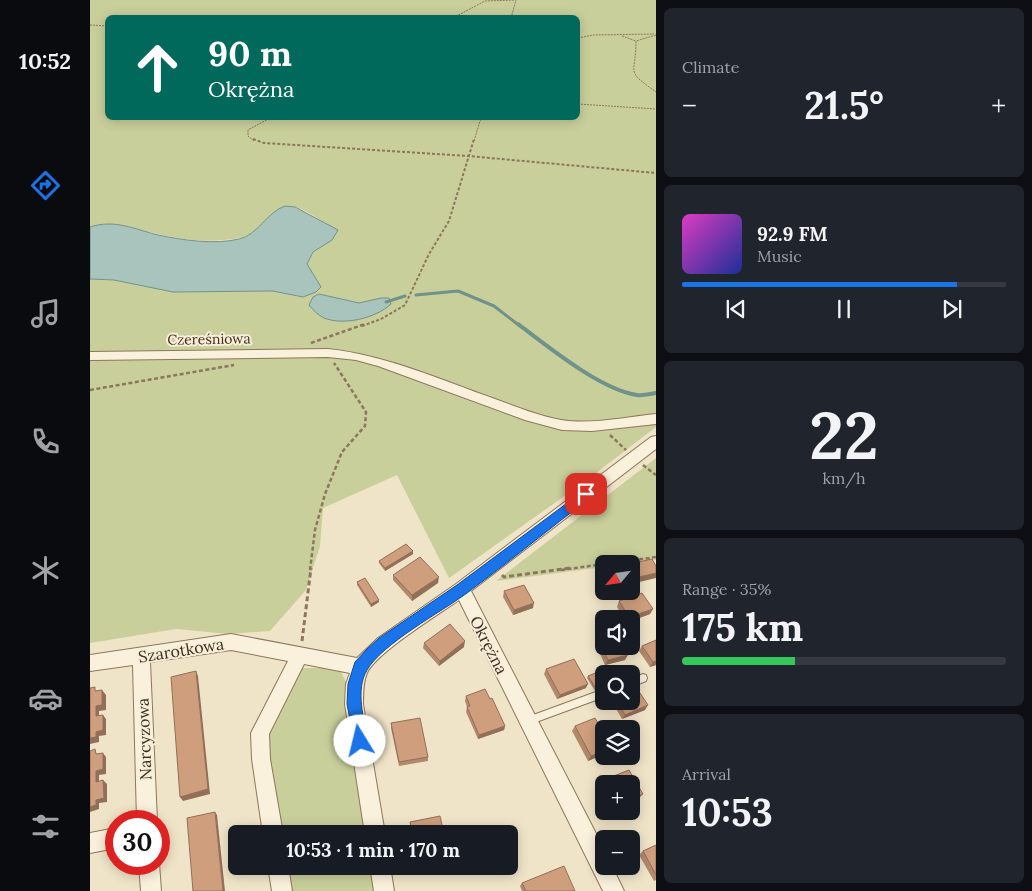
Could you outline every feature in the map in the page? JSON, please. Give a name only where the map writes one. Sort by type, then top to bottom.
[{"type":"street","name":"Czereśniowa","points":[[90,356],[328,353],[356,356],[382,363],[530,417],[562,425],[600,426],[656,419]]},
{"type":"street","points":[[374,825],[354,704],[355,684],[360,667],[384,643],[462,589],[656,441]]},
{"type":"street","name":"Okrężna","points":[[462,589],[614,891]]},
{"type":"street","name":"Szarotkowa","points":[[90,663],[141,657],[231,642],[360,667]]},
{"type":"street","points":[[272,825],[261,759],[260,733],[300,655]]},
{"type":"street","name":"Narcyzowa","points":[[141,657],[147,810]]},
{"type":"street","points":[[90,843],[105,840]]},
{"type":"street","points":[[150,875],[151,891]]},
{"type":"street","points":[[279,875],[282,891]]},
{"type":"street","points":[[381,875],[384,891]]},
{"type":"lane","points":[[528,721],[595,696]]},
{"type":"path","points":[[459,15],[485,1],[516,0],[512,15]]},
{"type":"path","points":[[90,25],[105,26]]},
{"type":"path","points":[[580,38],[592,35],[656,35]]},
{"type":"path","points":[[618,35],[636,41],[656,35]]},
{"type":"path","points":[[636,41],[637,54],[632,66],[636,77],[656,92]]},
{"type":"path","points":[[580,104],[656,109]]},
{"type":"path","points":[[266,120],[248,130],[248,136],[264,142],[468,156],[656,173]]},
{"type":"path","points":[[309,343],[381,319],[405,305],[429,254],[449,221],[480,120]]},
{"type":"path","points":[[300,655],[315,530],[324,494],[342,452],[365,426],[366,412],[328,353]]},
{"type":"path","points":[[90,390],[217,370],[236,365]]},
{"type":"path","points":[[600,426],[634,458]]},
{"type":"path","points":[[640,559],[656,557]]},
{"type":"path","points":[[492,566],[504,577],[595,565]]},
{"type":"green space","points":[[90,0],[656,0],[656,427],[587,480],[449,578],[397,475],[323,508],[320,546],[306,590],[270,631],[228,634],[176,629],[90,643],[90,279],[114,280],[173,292],[273,291],[303,297],[315,278],[307,264],[313,252],[332,240],[327,224],[304,210],[289,206],[273,213],[255,231],[240,238],[227,240],[182,239],[116,224],[90,227]]},
{"type":"green space","points":[[656,458],[656,560],[640,562],[640,555],[595,555],[595,568],[496,581]]},
{"type":"green space","points":[[302,668],[339,668],[346,682],[344,702],[365,825],[280,825],[266,742],[281,704]]},
{"type":"green space","points":[[289,875],[374,875],[377,891],[292,891]]},
{"type":"water","points":[[285,206],[295,207],[338,230],[332,240],[313,252],[307,264],[321,287],[316,292],[303,297],[273,291],[173,292],[114,280],[90,279],[90,227],[116,224],[177,239],[209,242],[229,241],[246,237],[273,213]]},
{"type":"water","points":[[319,294],[359,303],[389,298],[391,304],[368,317],[350,321],[332,320],[324,318],[309,305],[313,297]]},
{"type":"building","points":[[406,544],[413,551],[385,568],[379,561]]},
{"type":"building","points":[[420,557],[439,577],[412,595],[393,575]]},
{"type":"building","points":[[652,559],[656,566],[656,573],[640,577],[640,562]]},
{"type":"building","points":[[365,578],[379,600],[371,604],[357,582]]},
{"type":"building","points":[[524,585],[534,603],[514,610],[504,591]]},
{"type":"building","points":[[642,593],[653,609],[640,613],[640,610],[625,610],[619,601],[640,600],[640,594]]},
{"type":"building","points":[[450,624],[465,641],[440,661],[424,643]]},
{"type":"building","points":[[656,640],[656,661],[653,662],[642,646]]},
{"type":"building","points":[[606,655],[628,655],[608,660]]},
{"type":"building","points":[[574,659],[588,684],[560,695],[546,669]]},
{"type":"building","points":[[196,671],[208,789],[180,797],[171,677]]},
{"type":"building","points":[[595,673],[595,687],[588,676]]},
{"type":"building","points":[[95,687],[95,691],[102,690],[102,705],[96,706],[96,716],[103,715],[103,730],[96,732],[96,737],[90,738],[90,688]]},
{"type":"building","points":[[485,689],[490,699],[492,698],[505,726],[479,735],[467,707],[470,706],[466,696]]},
{"type":"building","points":[[640,693],[648,705],[640,708]]},
{"type":"building","points":[[622,710],[636,710],[625,715]]},
{"type":"building","points":[[420,718],[428,757],[399,762],[391,723]]},
{"type":"building","points":[[595,718],[595,754],[591,756],[575,726]]},
{"type":"building","points":[[95,749],[96,754],[103,753],[103,769],[96,771],[96,782],[103,780],[104,798],[96,800],[96,805],[90,807],[90,751]]},
{"type":"building","points":[[629,770],[632,775],[616,775]]},
{"type":"building","points":[[215,812],[223,891],[193,891],[187,818]]},
{"type":"building","points":[[440,816],[442,825],[411,825],[410,822]]},
{"type":"building","points":[[656,845],[656,875],[643,851]]},
{"type":"building","points":[[564,866],[575,891],[526,891],[522,883]]},
{"type":"waterway","points":[[416,295],[458,291],[494,306],[520,326]]},
{"type":"waterway","points":[[386,302],[405,296]]},
{"type":"waterway","points":[[518,324],[575,366],[607,385],[637,395],[656,393]]},
{"type":"route","points":[[360,741],[354,704],[355,684],[360,667],[384,643],[462,589],[586,494]]}]
